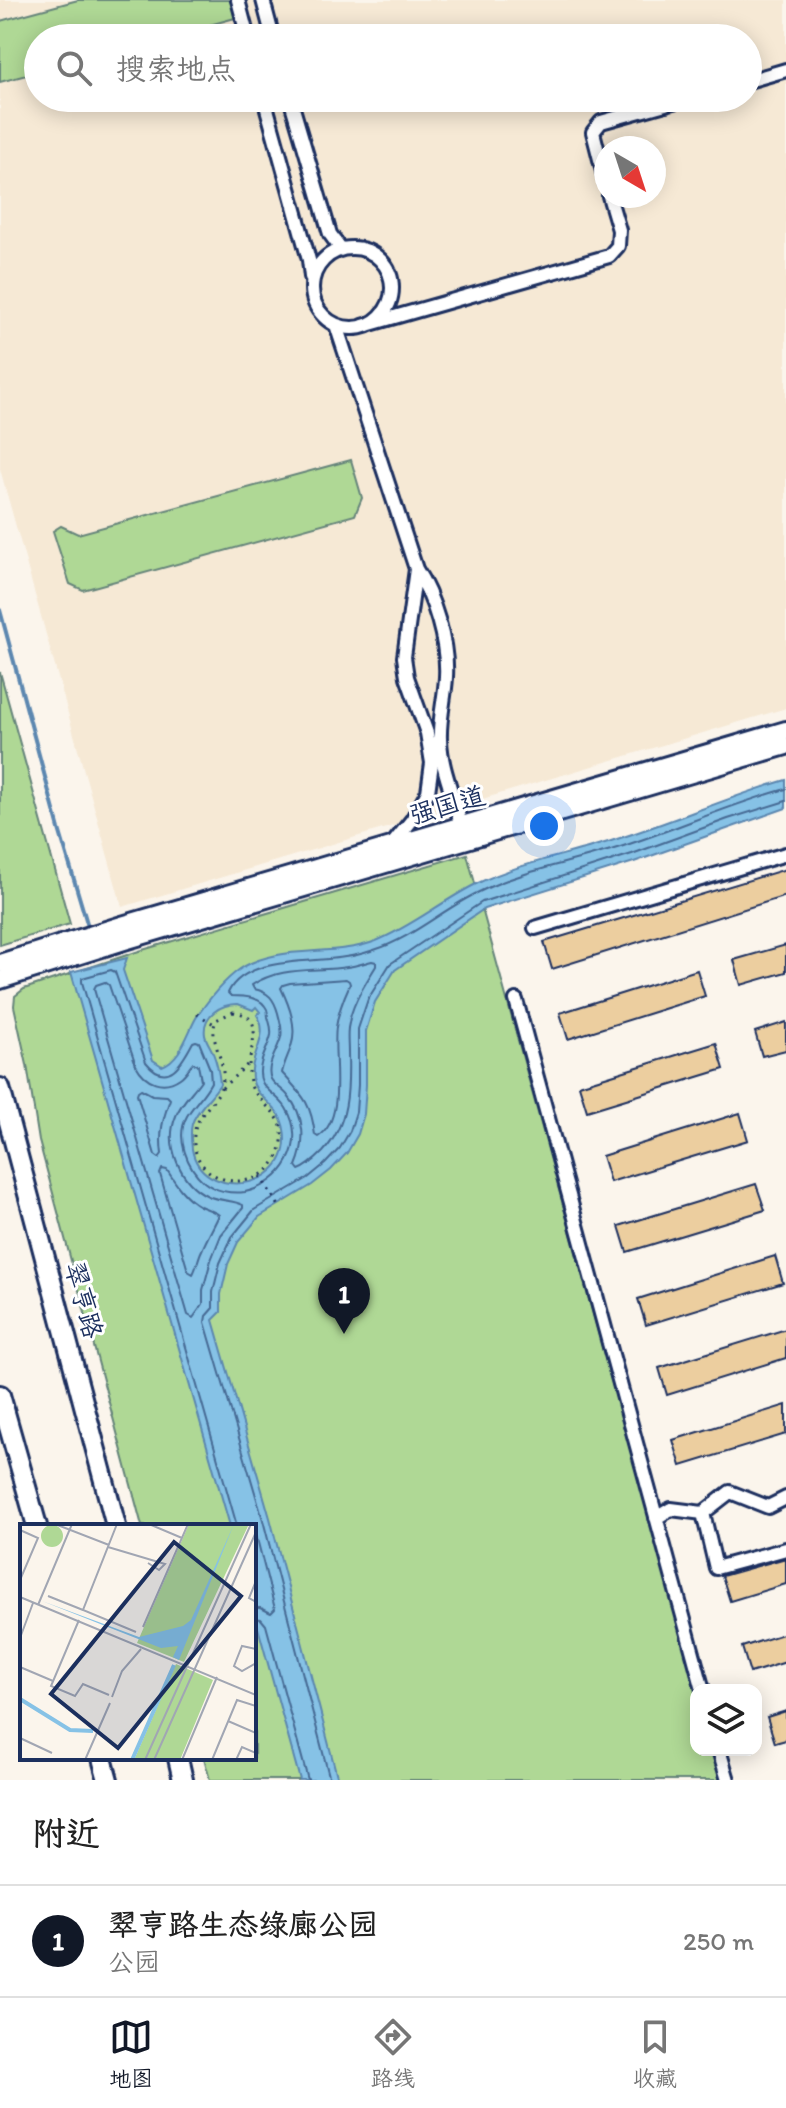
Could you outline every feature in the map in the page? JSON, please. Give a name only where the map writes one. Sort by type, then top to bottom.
[{"type":"main road","name":"强国道","points":[[123,933],[391,846],[462,834],[786,730]]},
{"type":"main road","name":"强国道","points":[[123,933],[462,834],[786,746]]},
{"type":"main road","points":[[0,963],[53,954],[123,933]]},
{"type":"main road","points":[[0,980],[53,954]]},
{"type":"main road","name":"翠亨路","points":[[0,1088],[115,1524]]},
{"type":"main road","points":[[0,1395],[36,1524]]},
{"type":"main road","points":[[103,1760],[108,1780]]},
{"type":"main road","points":[[178,1760],[183,1780]]},
{"type":"street","points":[[238,0],[244,24]]},
{"type":"street","points":[[263,0],[269,24]]},
{"type":"street","points":[[762,77],[786,70]]},
{"type":"street","points":[[268,112],[309,260],[313,299],[327,320],[336,325],[351,328],[363,326],[609,256],[618,246],[619,230],[613,208]]},
{"type":"street","points":[[294,112],[330,234],[341,249]]},
{"type":"street","points":[[594,136],[593,132],[601,122],[637,112]]},
{"type":"street","points":[[312,280],[323,260],[341,249],[356,248],[376,256],[388,270],[391,279],[390,299],[376,320],[363,326]]},
{"type":"street","points":[[336,325],[416,569],[427,587],[443,644],[446,675],[440,739],[444,771],[462,834]]},
{"type":"street","points":[[391,846],[412,820],[428,792],[432,763],[427,733],[407,677],[404,657],[416,569]]},
{"type":"street","points":[[535,928],[786,854]]},
{"type":"street","points":[[516,1000],[701,1684]]},
{"type":"street","points":[[656,1518],[671,1509],[703,1513],[730,1492],[768,1507],[786,1498]]},
{"type":"street","points":[[703,1513],[716,1568],[786,1549]]},
{"type":"street","points":[[721,1756],[728,1780]]},
{"type":"path","points":[[212,1023],[233,1012],[252,1020],[255,1031],[249,1063],[251,1085],[278,1117],[283,1139],[275,1163],[260,1176],[239,1182],[228,1181],[212,1173],[198,1158],[194,1143],[196,1126],[219,1091],[249,1063]]},
{"type":"path","points":[[197,1014],[212,1023]]},
{"type":"path","points":[[212,1023],[223,1068],[219,1091]]},
{"type":"path","points":[[260,1176],[280,1208]]},
{"type":"shaded area","points":[[0,0],[786,0],[786,708],[122,907],[0,469]]},
{"type":"green space","points":[[78,0],[230,0],[235,18],[213,24],[24,24],[24,76],[0,82],[0,21]]},
{"type":"green space","points":[[351,460],[362,498],[355,515],[83,590],[70,584],[53,531],[61,526],[78,534]]},
{"type":"green space","points":[[0,672],[70,924],[0,945]]},
{"type":"green space","points":[[467,854],[694,1684],[690,1684],[690,1756],[715,1756],[721,1780],[210,1780],[205,1760],[256,1760],[256,1524],[141,1524],[39,1141],[14,1006],[15,996],[24,989],[139,951]]},
{"type":"water","points":[[786,780],[786,808],[634,862],[484,909],[395,970],[375,1002],[366,1031],[364,1114],[358,1134],[347,1153],[331,1170],[259,1217],[238,1242],[228,1264],[221,1294],[221,1312],[213,1320],[270,1518],[338,1780],[300,1780],[256,1620],[256,1524],[229,1524],[71,972],[127,958],[123,970],[153,1060],[162,1066],[179,1052],[196,1018],[216,992],[240,969],[256,961],[289,953],[342,949],[376,941],[492,877],[636,833]],"holes":[[[238,1004],[253,1010],[256,1007],[260,1012],[257,1015],[262,1030],[253,1061],[252,1078],[259,1093],[276,1110],[284,1127],[285,1140],[281,1157],[272,1171],[242,1183],[225,1182],[210,1176],[199,1165],[192,1149],[194,1119],[220,1084],[217,1064],[206,1037],[206,1022],[214,1012],[225,1006]]]},
{"type":"building","points":[[786,869],[786,896],[552,969],[544,942]]},
{"type":"building","points":[[786,945],[786,972],[741,985],[734,960]]},
{"type":"building","points":[[697,970],[705,996],[568,1039],[560,1013]]},
{"type":"building","points":[[786,1022],[786,1050],[762,1056],[755,1032]]},
{"type":"building","points":[[716,1043],[724,1069],[587,1111],[579,1085]]},
{"type":"building","points":[[740,1113],[748,1140],[610,1182],[602,1156]]},
{"type":"building","points":[[756,1184],[765,1210],[627,1252],[619,1226]]},
{"type":"building","points":[[775,1256],[783,1283],[646,1325],[638,1299]]},
{"type":"building","points":[[786,1329],[786,1358],[667,1395],[659,1368]]},
{"type":"building","points":[[786,1405],[786,1434],[681,1466],[673,1440]]},
{"type":"building","points":[[786,1558],[786,1584],[730,1601],[722,1576]]},
{"type":"building","points":[[786,1633],[786,1662],[750,1673],[742,1647]]},
{"type":"building","points":[[786,1711],[786,1740],[775,1743],[767,1717]]},
{"type":"waterway","points":[[0,610],[89,930]]},
{"type":"place","name":"翠亨路生态绿廊公园","points":[[344,1334]]}]
